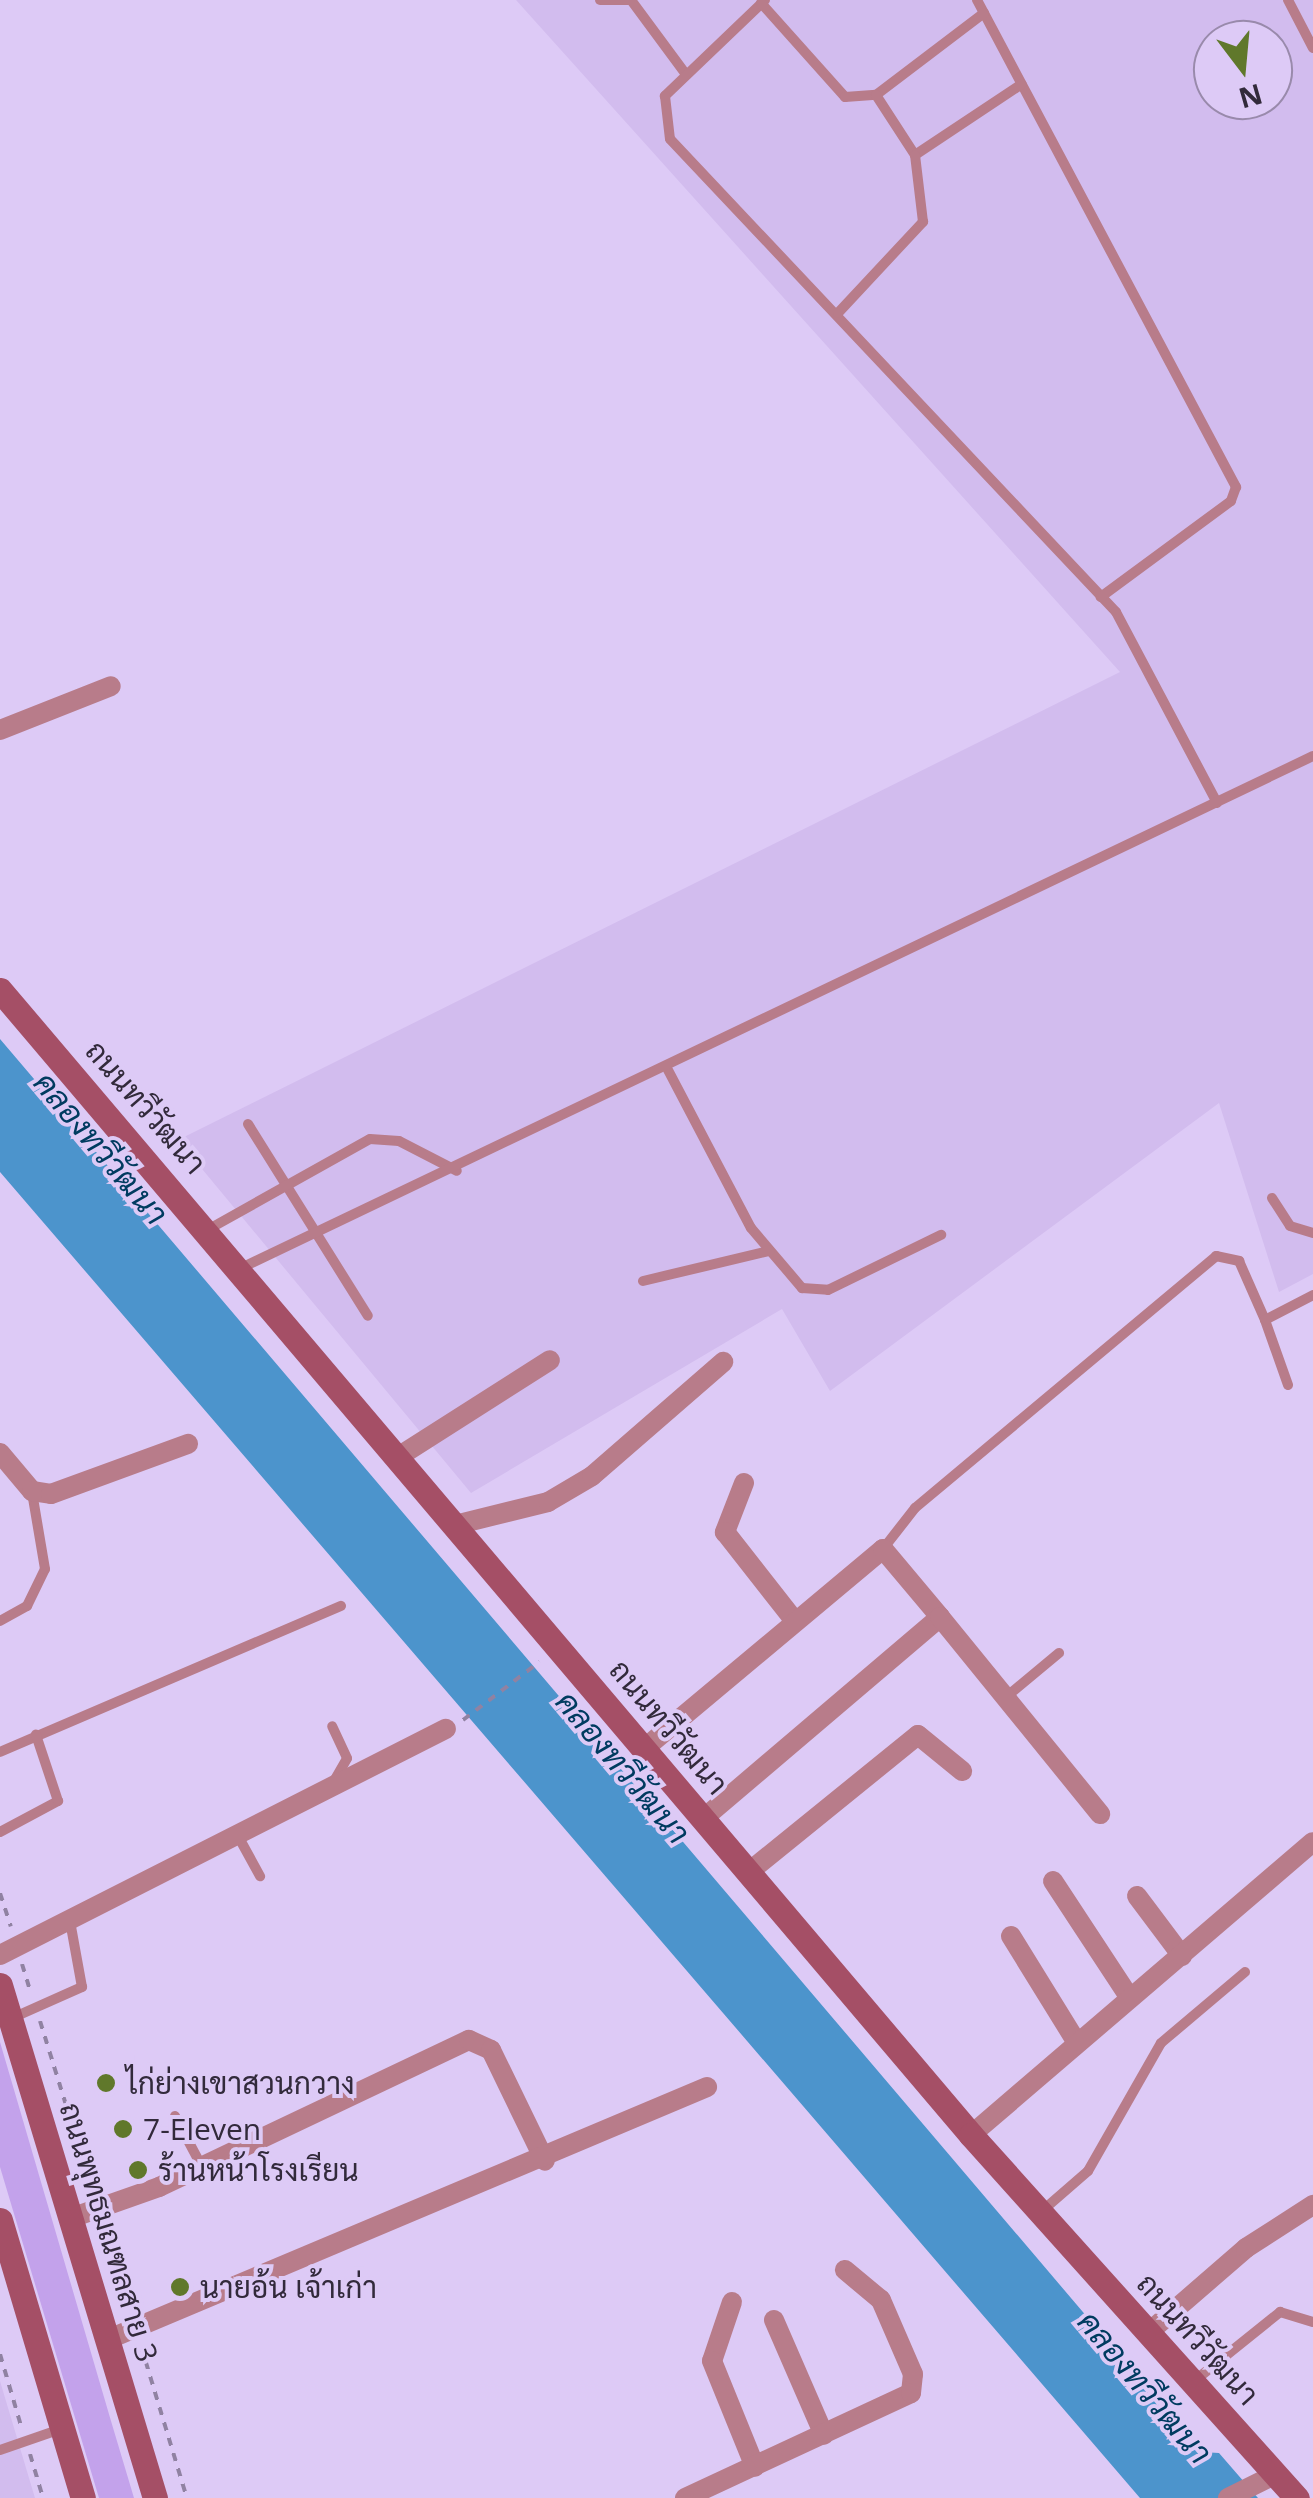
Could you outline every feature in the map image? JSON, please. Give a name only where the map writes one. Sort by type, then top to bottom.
[{"type":"main road","name":"ถนนทวีวัฒนา","points":[[0,990],[209,1228],[239,1269],[971,2135],[1297,2498]]},
{"type":"main road","name":"ถนนพุทธมณฑลสาย 3","points":[[0,1986],[154,2498]]},
{"type":"main road","points":[[0,2220],[83,2498]]},
{"type":"street","points":[[0,730],[111,686]]},
{"type":"street","points":[[398,1457],[550,1360]]},
{"type":"street","points":[[456,1525],[548,1502],[592,1476],[723,1362]]},
{"type":"street","points":[[0,1453],[32,1491],[51,1494],[188,1444]]},
{"type":"street","points":[[744,1484],[725,1532],[794,1620]]},
{"type":"street","points":[[644,1748],[883,1549],[1100,1814]]},
{"type":"street","points":[[704,1818],[940,1618]]},
{"type":"street","points":[[0,1955],[452,1726]]},
{"type":"street","points":[[750,1871],[918,1735],[962,1771]]},
{"type":"street","points":[[971,2135],[1313,1842]]},
{"type":"street","points":[[1053,1881],[1130,1998]]},
{"type":"street","points":[[1137,1896],[1182,1956]]},
{"type":"street","points":[[1011,1936],[1077,2043]]},
{"type":"street","points":[[72,2218],[200,2166],[469,2040],[491,2050],[545,2161]]},
{"type":"street","points":[[109,2339],[545,2161],[707,2087]]},
{"type":"street","points":[[1148,2333],[1233,2258],[1313,2206]]},
{"type":"street","points":[[685,2498],[824,2435],[915,2385],[882,2300],[845,2270]]},
{"type":"street","points":[[732,2302],[710,2346],[755,2467]]},
{"type":"street","points":[[774,2320],[824,2435]]},
{"type":"street","points":[[1237,2494],[1276,2474]]},
{"type":"lane","points":[[600,0],[630,0],[685,73]]},
{"type":"lane","points":[[976,0],[1236,486],[1231,501],[1102,597]]},
{"type":"lane","points":[[1288,0],[1313,48]]},
{"type":"lane","points":[[984,13],[876,95],[844,97],[763,2],[685,73],[662,108],[670,139],[838,312],[1102,597],[1134,640],[1217,803]]},
{"type":"lane","points":[[915,154],[1022,84]]},
{"type":"lane","points":[[838,312],[922,222],[915,154],[876,95]]},
{"type":"lane","points":[[239,1269],[668,1070],[1313,756]]},
{"type":"lane","points":[[668,1070],[769,1252],[802,1288],[828,1290],[941,1235]]},
{"type":"lane","points":[[248,1124],[368,1316]]},
{"type":"lane","points":[[209,1228],[383,1138],[456,1171]]},
{"type":"lane","points":[[1272,1198],[1290,1226],[1313,1232]]},
{"type":"lane","points":[[643,1281],[769,1252]]},
{"type":"lane","points":[[883,1549],[915,1508],[1216,1256],[1239,1261],[1288,1385]]},
{"type":"lane","points":[[1264,1320],[1313,1296]]},
{"type":"lane","points":[[0,1621],[27,1606],[45,1570],[32,1491]]},
{"type":"lane","points":[[0,1752],[341,1606]]},
{"type":"lane","points":[[1005,1698],[1060,1654]]},
{"type":"lane","points":[[330,1789],[347,1758],[332,1726]]},
{"type":"lane","points":[[0,1832],[58,1801],[36,1735]]},
{"type":"lane","points":[[238,1836],[260,1876]]},
{"type":"lane","points":[[10,2019],[82,1987],[70,1921]]},
{"type":"lane","points":[[1041,2213],[1088,2171],[1161,2042],[1245,1972]]},
{"type":"lane","points":[[175,2116],[200,2166]]},
{"type":"lane","points":[[1193,2382],[1280,2312],[1313,2322]]},
{"type":"lane","points":[[0,2450],[62,2428]]},
{"type":"path","points":[[452,1726],[539,1662]]},
{"type":"shaded area","points":[[516,0],[1313,0],[1313,1274],[1279,1292],[1219,1103],[830,1391],[782,1309],[471,1493],[178,1140],[1120,672]]},
{"type":"shaded area","points":[[0,2042],[134,2498],[99,2498],[0,2167]]},
{"type":"shaded area","points":[[0,2381],[26,2468],[35,2498],[0,2498]]},
{"type":"water","name":"คลองทวีวัฒนา","points":[[0,1039],[1202,2452],[1219,2453],[1258,2498],[1140,2498],[0,1172]]},
{"type":"place","name":"ไก่ย่างเขาสวนกวาง","points":[[106,2083]]},
{"type":"place","name":"7-Eleven","points":[[123,2129]]},
{"type":"place","name":"ร้านหน้าโรงเรียน","points":[[138,2170]]},
{"type":"place","name":"นายอ้น เจ้าเก่า","points":[[180,2287]]}]
